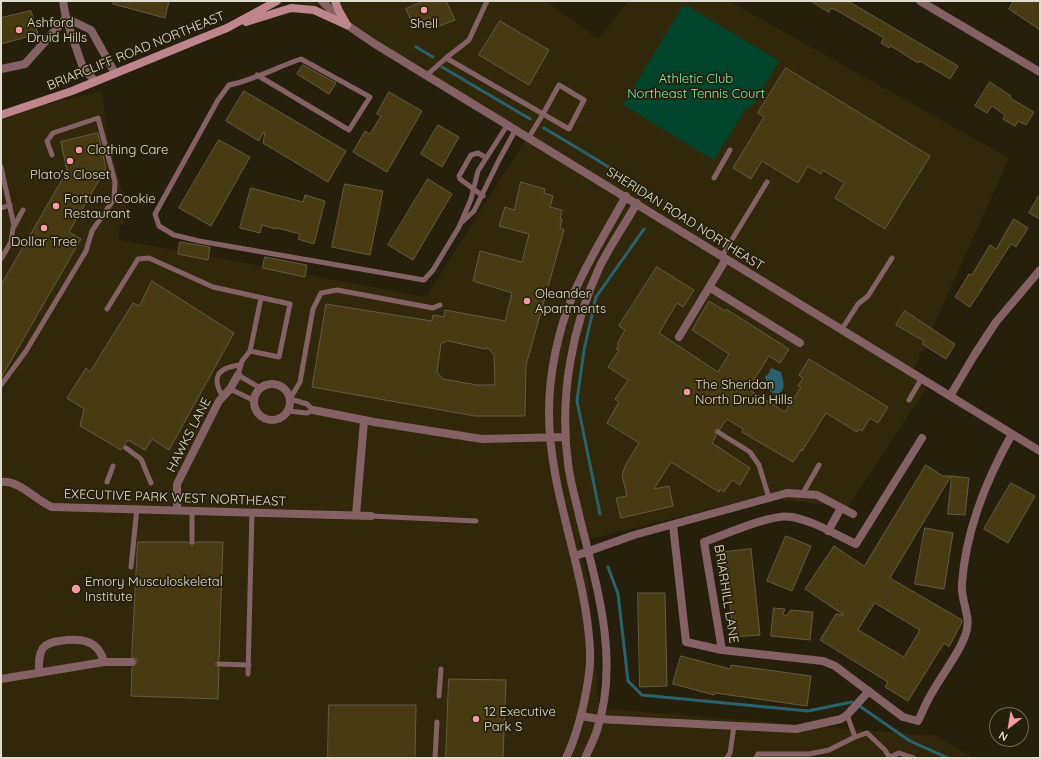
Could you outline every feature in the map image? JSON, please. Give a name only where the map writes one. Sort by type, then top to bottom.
[{"type":"main road","name":"BRIARCLIFF ROAD NORTHEAST","points":[[1,115],[72,91],[227,28],[277,1]]},
{"type":"main road","points":[[335,1],[347,25]]},
{"type":"main road","points":[[227,28],[291,8],[314,10],[347,25]]},
{"type":"street","points":[[63,1],[66,18],[83,68],[95,81]]},
{"type":"street","name":"SHERIDAN ROAD NORTHEAST","points":[[322,1],[347,25],[1040,451]]},
{"type":"street","points":[[920,1],[1040,72]]},
{"type":"street","points":[[1,69],[25,64],[66,18]]},
{"type":"street","points":[[66,18],[91,30],[115,73]]},
{"type":"street","points":[[566,758],[581,716],[587,687],[590,651],[587,617],[575,556],[558,493],[549,412],[552,377],[560,334],[573,295],[626,196]]},
{"type":"street","points":[[585,758],[597,730],[605,690],[607,650],[602,607],[572,486],[568,463],[565,414],[568,379],[575,337],[583,308],[601,265],[637,203]]},
{"type":"street","points":[[679,337],[709,287],[724,257]]},
{"type":"street","points":[[950,396],[996,322],[1040,270]]},
{"type":"street","points":[[709,287],[800,343]]},
{"type":"street","name":"HAWKS LANE","points":[[177,510],[178,484],[219,400],[230,389],[238,375]]},
{"type":"street","points":[[272,384],[278,385],[288,393],[290,399],[288,411],[280,419],[269,420],[259,415],[253,400],[260,388],[272,384]]},
{"type":"street","points":[[313,410],[364,421],[482,439],[566,437]]},
{"type":"street","points":[[356,515],[364,421]]},
{"type":"street","name":"BRIARHILL LANE","points":[[922,438],[856,544],[828,531],[790,517],[770,519],[704,542],[722,650],[823,661],[835,666],[903,717],[918,721],[933,691],[965,636],[969,622],[962,600],[962,583],[970,531],[993,469],[1012,434]]},
{"type":"street","name":"EXECUTIVE PARK WEST NORTHEAST","points":[[1,482],[11,482],[43,503],[52,507],[137,508],[371,516]]},
{"type":"street","points":[[575,556],[634,535],[787,493],[817,495],[853,514]]},
{"type":"street","points":[[828,531],[841,508]]},
{"type":"street","points":[[673,524],[686,642],[722,650]]},
{"type":"street","points":[[39,673],[42,648],[50,642],[76,638],[87,642],[95,646],[102,654],[104,662]]},
{"type":"street","points":[[1,679],[104,662],[132,662]]},
{"type":"street","points":[[581,716],[599,719],[796,729],[841,719],[847,715],[869,692]]},
{"type":"lane","points":[[427,75],[469,40],[487,1]]},
{"type":"lane","points":[[257,75],[349,130],[370,97],[301,58],[229,85],[218,100],[155,214],[159,226],[174,235],[199,241],[424,280],[433,270],[462,222],[474,190],[478,170],[508,124]]},
{"type":"lane","points":[[446,58],[543,114],[569,129],[584,100],[559,85],[543,114],[529,137]]},
{"type":"lane","points":[[1,385],[26,351],[86,251],[92,231],[114,199],[116,182],[98,118],[53,133],[47,141],[52,155]]},
{"type":"lane","points":[[462,222],[474,211],[483,196],[492,172],[516,129]]},
{"type":"lane","points":[[714,178],[730,150]]},
{"type":"lane","points":[[483,196],[460,179],[460,171],[474,153],[486,157]]},
{"type":"lane","points":[[1,168],[14,226]]},
{"type":"lane","points":[[724,257],[767,182]]},
{"type":"lane","points":[[1,208],[10,205]]},
{"type":"lane","points":[[1,259],[11,242],[14,226],[23,210]]},
{"type":"lane","points":[[107,309],[138,259],[149,258],[213,287],[290,304],[279,357],[250,351]]},
{"type":"lane","points":[[842,329],[858,304],[868,296],[892,258]]},
{"type":"lane","points":[[288,411],[307,413],[313,410],[307,404],[290,399],[300,382],[313,309],[321,293],[337,290],[433,308],[440,305]]},
{"type":"lane","points":[[260,388],[238,375],[241,365],[250,351],[261,298]]},
{"type":"lane","points":[[223,396],[217,387],[217,378],[227,366],[241,365]]},
{"type":"lane","points":[[909,400],[922,378]]},
{"type":"lane","points":[[230,389],[253,400]]},
{"type":"lane","points":[[718,432],[750,452],[759,465],[769,498]]},
{"type":"lane","points":[[126,448],[141,459],[151,483]]},
{"type":"lane","points":[[803,493],[819,465]]},
{"type":"lane","points":[[107,482],[113,466]]},
{"type":"lane","points":[[131,567],[137,508]]},
{"type":"lane","points":[[192,510],[192,542]]},
{"type":"lane","points":[[248,674],[252,512]]},
{"type":"lane","points":[[371,516],[476,521]]},
{"type":"lane","points":[[219,664],[249,665]]},
{"type":"lane","points":[[439,696],[441,669]]},
{"type":"lane","points":[[847,715],[856,737]]},
{"type":"lane","points":[[435,758],[438,722]]},
{"type":"lane","points":[[727,758],[730,753],[734,726]]},
{"type":"lane","points":[[756,758],[758,754],[809,754],[829,750],[867,733],[885,750],[890,758],[899,753],[914,758]]},
{"type":"shaded area","points":[[300,1],[546,1],[598,39],[628,1],[729,1],[1009,158],[912,374],[929,384],[848,507],[760,497],[578,542],[588,581],[599,708],[936,736],[973,758],[1,758],[1,115],[102,91],[108,139],[128,215],[119,229],[120,240],[426,297],[527,137]]},
{"type":"green space","name":"Athletic Club Northeast Tennis Court","points":[[684,4],[779,61],[752,106],[746,108],[714,160],[623,105]]},
{"type":"water","points":[[771,368],[781,372],[783,390],[778,394],[770,391],[766,383],[765,376],[768,375]]},
{"type":"building","name":"Ashford Druid Hills","points":[[114,1],[169,1],[165,18],[113,4]]},
{"type":"building","points":[[424,1],[446,1],[455,20],[434,28],[429,17],[413,25],[406,9]]},
{"type":"building","points":[[811,1],[848,1],[958,66],[950,79],[920,61],[918,63],[891,46],[889,48],[881,43],[884,38],[838,11],[831,8],[829,12]]},
{"type":"building","points":[[1014,1],[1040,1],[1040,30],[1009,9]]},
{"type":"building","name":"Ashford Druid Hills","points":[[31,11],[38,34],[1,44],[1,18]]},
{"type":"building","points":[[500,21],[549,50],[529,85],[479,55]]},
{"type":"building","points":[[303,65],[336,83],[329,94],[297,74]]},
{"type":"building","points":[[786,68],[930,156],[885,229],[835,198],[844,183],[823,170],[821,174],[808,166],[798,183],[762,161],[751,179],[733,168],[764,117],[758,113]]},
{"type":"building","points":[[990,82],[1011,96],[1010,98],[1034,112],[1026,125],[1018,121],[1015,126],[1003,119],[1005,115],[992,106],[987,113],[975,106]]},
{"type":"building","points":[[244,91],[346,151],[328,182],[263,143],[265,133],[263,133],[259,141],[226,121]]},
{"type":"building","points":[[389,92],[422,111],[387,172],[353,152],[365,131],[370,134],[381,116],[377,114]]},
{"type":"building","points":[[438,125],[459,137],[442,167],[421,154]]},
{"type":"building","points":[[98,133],[106,168],[69,232],[81,239],[1,378],[1,285],[67,171],[61,142]]},
{"type":"building","points":[[219,140],[250,157],[211,226],[179,208]]},
{"type":"building","points":[[428,179],[452,194],[413,260],[388,245]]},
{"type":"building","name":"Oleander Apartments","points":[[521,182],[545,189],[544,193],[553,196],[550,207],[562,210],[560,228],[564,230],[526,365],[525,416],[475,416],[312,387],[326,304],[432,321],[433,315],[444,317],[445,310],[505,321],[512,293],[473,281],[480,251],[522,262],[529,234],[499,226],[505,207],[514,210]],"holes":[[[448,341],[485,349],[488,348],[494,355],[495,385],[477,385],[443,379],[437,372],[441,344]]]},
{"type":"building","points":[[345,184],[383,191],[370,255],[332,247]]},
{"type":"building","points":[[251,188],[303,202],[305,195],[325,201],[314,244],[298,239],[300,234],[277,228],[262,225],[260,233],[240,228]]},
{"type":"building","points":[[1040,194],[1040,219],[1029,213]]},
{"type":"building","points":[[1014,219],[1028,228],[1016,247],[1011,244],[970,307],[955,297],[969,274],[972,275],[990,245],[996,249]]},
{"type":"building","points":[[180,242],[210,247],[208,260],[178,254]]},
{"type":"building","points":[[265,257],[307,265],[305,277],[263,268]]},
{"type":"building","name":"The Sheridan North Druid Hills","points":[[657,267],[694,290],[683,307],[677,303],[659,333],[718,372],[729,354],[692,330],[709,301],[725,311],[726,309],[789,349],[780,363],[769,356],[748,389],[785,412],[801,387],[798,386],[803,378],[799,375],[809,359],[888,407],[878,423],[870,418],[862,431],[859,429],[857,432],[826,413],[802,451],[801,450],[793,462],[742,432],[743,429],[727,419],[720,429],[714,430],[716,436],[712,443],[750,468],[740,485],[732,480],[724,492],[720,489],[719,492],[671,462],[654,489],[669,486],[673,506],[621,518],[616,498],[627,496],[622,475],[626,464],[639,443],[607,423],[619,402],[615,399],[628,380],[608,367],[619,350],[616,349],[619,345],[617,344],[625,330],[619,326]]},
{"type":"building","points":[[152,281],[234,333],[169,450],[152,439],[145,450],[128,440],[121,450],[80,426],[84,409],[67,398],[86,368],[90,372],[133,303],[139,306]]},
{"type":"building","points":[[905,311],[955,344],[946,359],[922,344],[924,341],[896,325]]},
{"type":"building","points":[[926,465],[943,476],[951,476],[890,578],[962,620],[949,647],[944,643],[908,701],[885,687],[888,682],[820,640],[836,614],[844,615],[805,589],[834,546],[864,566]],"holes":[[[875,603],[920,630],[904,657],[858,630]]]},
{"type":"building","points":[[952,476],[969,478],[965,515],[948,514]]},
{"type":"building","points":[[1011,483],[1035,496],[1008,543],[984,529]]},
{"type":"building","points":[[925,528],[953,533],[944,589],[915,584]]},
{"type":"building","points":[[786,536],[811,546],[792,591],[767,581]]},
{"type":"building","points":[[138,542],[188,542],[192,546],[196,542],[223,542],[219,660],[215,664],[219,668],[218,699],[131,696],[132,668],[137,662],[137,659],[132,657]]},
{"type":"building","points":[[751,549],[760,635],[733,637],[725,552]]},
{"type":"building","points":[[638,593],[665,593],[667,686],[640,687]]},
{"type":"building","points":[[774,608],[785,609],[783,614],[786,616],[791,610],[813,612],[810,640],[771,636]]},
{"type":"building","points":[[681,656],[730,669],[731,665],[811,676],[807,706],[715,693],[714,695],[673,684]]},
{"type":"building","name":"12 Executive Park S","points":[[449,679],[506,680],[503,758],[446,758]]},
{"type":"building","points":[[329,705],[416,705],[415,758],[328,758]]},
{"type":"waterway","points":[[416,47],[433,57]]},
{"type":"waterway","points":[[442,67],[530,119]]},
{"type":"waterway","points":[[544,128],[599,161],[651,195]]},
{"type":"waterway","points":[[600,514],[577,401],[584,350],[596,297],[644,229]]},
{"type":"waterway","points":[[608,567],[618,594],[628,681],[642,695],[808,711],[852,702]]},
{"type":"waterway","points":[[861,707],[910,741],[948,758]]},
{"type":"place","name":"Shell","points":[[424,10]]},
{"type":"place","name":"Ashford Druid Hills","points":[[19,30]]},
{"type":"place","name":"Clothing Care","points":[[79,150]]},
{"type":"place","name":"Plato's Closet","points":[[70,161]]},
{"type":"place","name":"Fortune Cookie Restaurant","points":[[56,206]]},
{"type":"place","name":"Dollar Tree","points":[[44,228]]},
{"type":"place","name":"Oleander Apartments","points":[[527,301]]},
{"type":"place","name":"The Sheridan North Druid Hills","points":[[687,392]]},
{"type":"place","name":"Emory Musculoskeletal Institute","points":[[76,589]]},
{"type":"place","name":"12 Executive Park S","points":[[476,719]]}]
